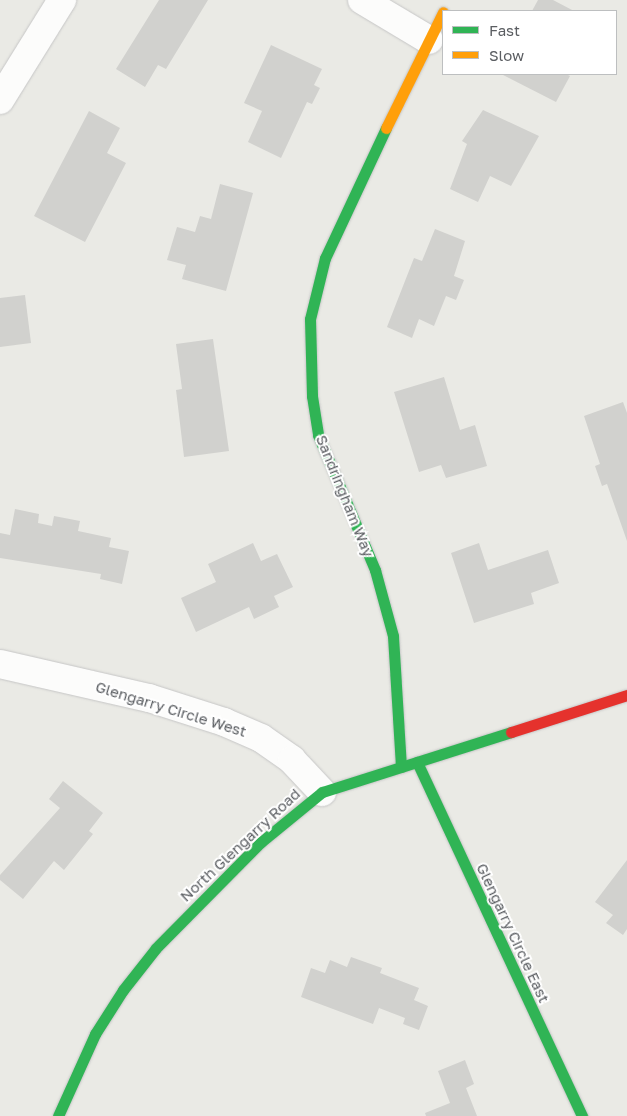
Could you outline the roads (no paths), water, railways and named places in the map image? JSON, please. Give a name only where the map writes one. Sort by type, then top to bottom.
[{"type":"street","points":[[0,100],[62,0]]},
{"type":"street","points":[[362,0],[429,40]]},
{"type":"street","name":"Sandringham Way","points":[[401,767],[393,636],[374,570],[318,435],[312,396],[310,319],[325,258],[341,219],[442,14]]},
{"type":"street","name":"Glengarry Circle West","points":[[0,664],[149,698],[224,722],[261,738],[292,760],[322,792]]},
{"type":"street","name":"North Glengarry Road","points":[[58,1116],[95,1034],[145,962],[199,902],[283,822],[322,792],[627,695]]},
{"type":"street","name":"Glengarry Circle East","points":[[417,762],[582,1116]]}]
